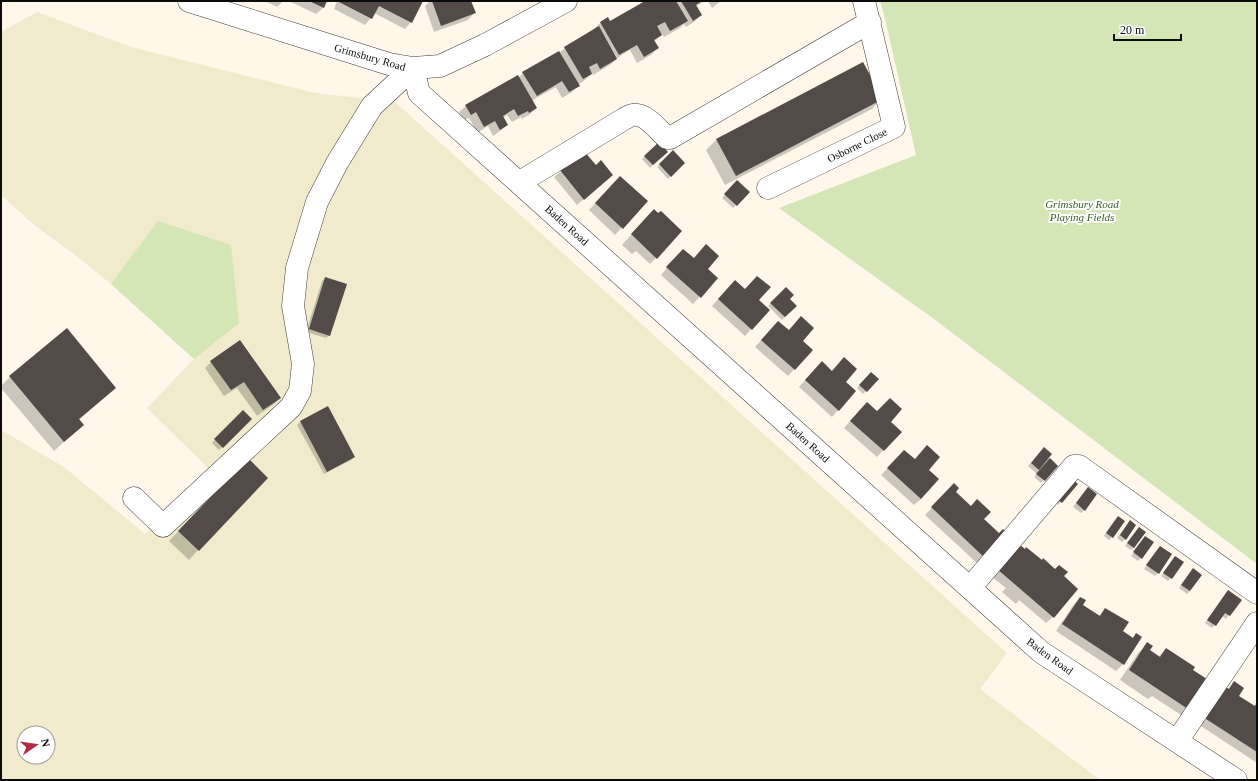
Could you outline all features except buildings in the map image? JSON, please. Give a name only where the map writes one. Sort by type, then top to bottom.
[{"type":"street","name":"Grimsbury Road","points":[[190,1],[389,64],[412,68],[440,66],[485,45],[566,1]]},
{"type":"street","name":"Osborne Close","points":[[768,188],[894,127],[864,1]]},
{"type":"street","points":[[520,182],[632,115],[641,115],[667,138],[670,138],[870,22]]},
{"type":"street","name":"Baden Road","points":[[412,68],[419,93],[520,182],[1041,652],[1236,780]]},
{"type":"street","points":[[134,498],[163,526],[291,407],[300,391],[303,364],[293,306],[296,268],[317,202],[337,163],[372,106],[412,68]]},
{"type":"street","points":[[970,588],[1074,466],[1079,466],[1257,593]]},
{"type":"street","points":[[1177,741],[1257,623]]},
{"type":"shaded area","points":[[37,12],[131,47],[315,93],[395,102],[1007,653],[980,689],[1100,780],[1,780],[1,430],[64,467],[145,534],[209,469],[147,408],[194,359],[111,284],[33,224],[1,195],[1,32]]},
{"type":"green space","name":"Grimsbury Road Playing Fields","points":[[880,1],[1257,1],[1257,564],[934,319],[779,208],[916,155]]},
{"type":"green space","points":[[158,221],[231,245],[239,323],[194,359],[111,284]]}]
